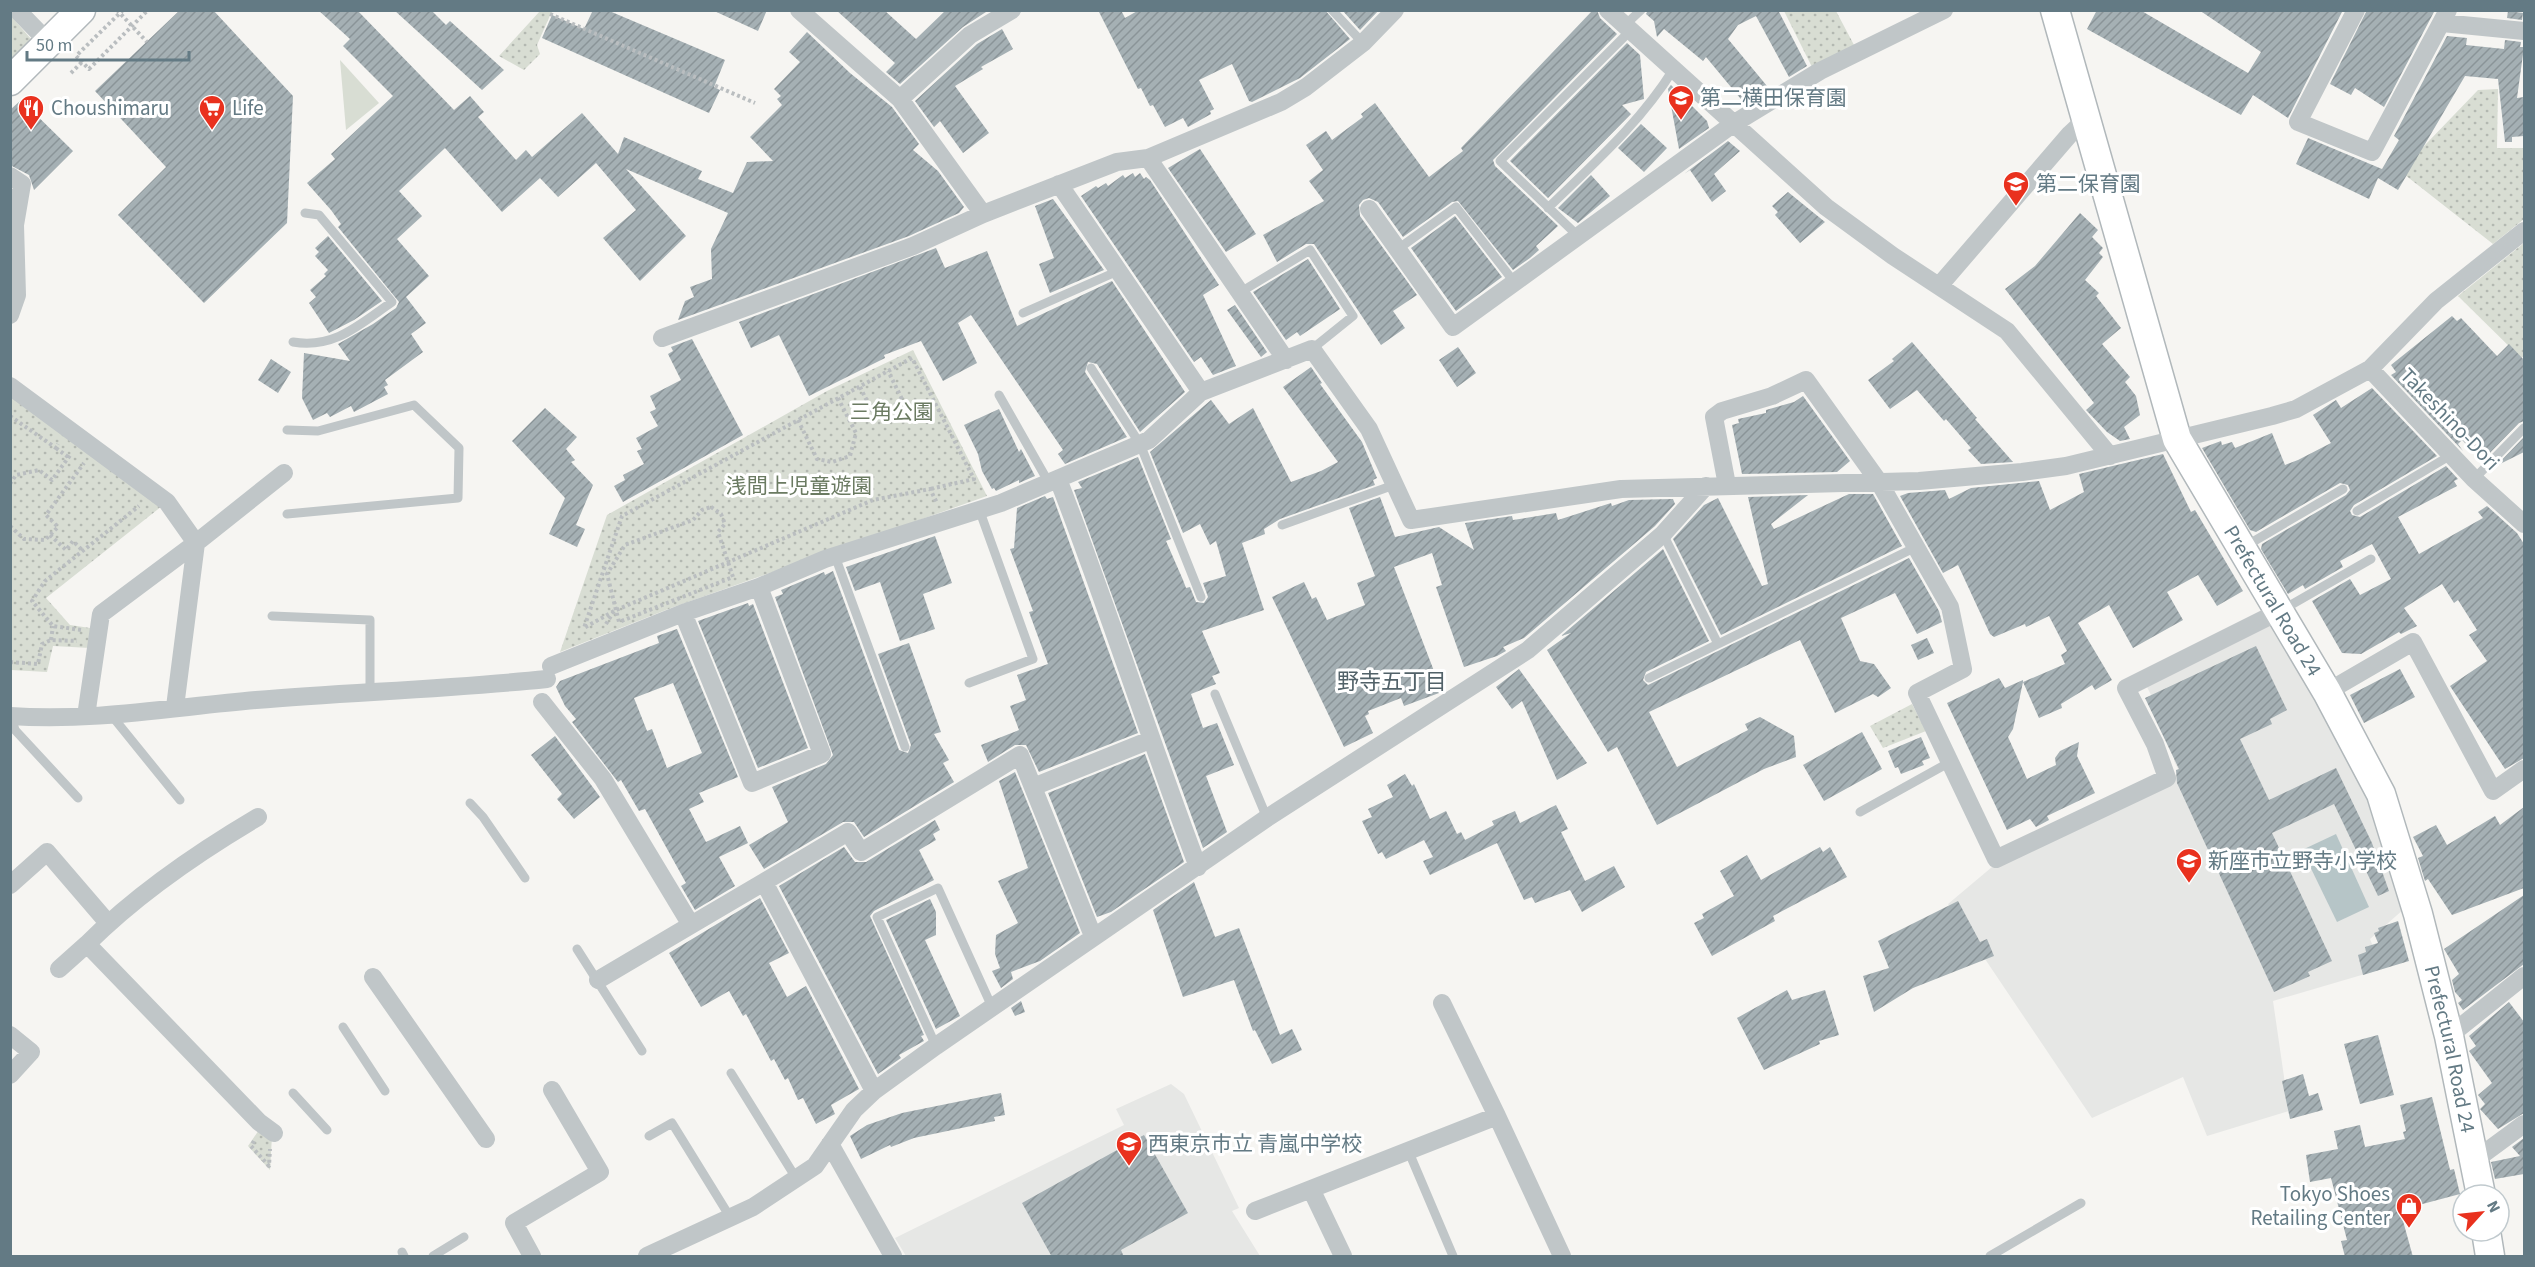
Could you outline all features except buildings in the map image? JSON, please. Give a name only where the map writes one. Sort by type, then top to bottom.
[{"type":"main road","points":[[10,81],[81,10]]},
{"type":"main road","name":"Prefectural Road 24","points":[[2055,10],[2177,439],[2327,692],[2382,794],[2418,914],[2449,1036],[2479,1183]]},
{"type":"street","points":[[16,10],[49,43]]},
{"type":"street","points":[[799,10],[900,99],[983,214]]},
{"type":"street","points":[[900,99],[970,35],[1012,10]]},
{"type":"street","points":[[662,338],[913,246],[1059,183],[1116,162],[1148,158],[1281,102],[1306,87],[1363,42],[1395,10]]},
{"type":"street","points":[[1608,10],[1826,207],[2007,331],[2110,456]]},
{"type":"street","points":[[1369,208],[1453,327],[1733,124],[1820,71],[1944,10]]},
{"type":"street","points":[[2356,10],[2298,122],[2372,152],[2445,17],[2524,31]]},
{"type":"street","points":[[1940,286],[2070,134],[2086,119]]},
{"type":"street","points":[[1148,158],[1286,360]]},
{"type":"street","points":[[10,176],[22,184],[14,233],[14,292],[10,315]]},
{"type":"street","points":[[1059,183],[1201,392]]},
{"type":"street","points":[[11,716],[57,720],[175,707],[370,694],[549,673],[589,650],[683,613],[759,587],[835,556],[1001,503],[1054,481],[1149,440],[1201,392],[1312,349],[1369,429],[1411,520],[1621,489],[1879,482],[2022,472],[2066,466],[2296,410],[2370,369],[2436,301],[2524,231]]},
{"type":"street","name":"Takeshino-Dori","points":[[2370,369],[2451,455],[2524,524]]},
{"type":"street","points":[[1727,485],[1714,417],[1722,411],[1772,396],[1806,380],[1879,482],[1914,548],[1950,607],[1963,669],[1917,693],[1996,859],[2167,778],[2155,744],[2126,688],[2280,611]]},
{"type":"street","points":[[10,386],[167,502],[196,543],[175,707]]},
{"type":"street","points":[[86,716],[101,614],[284,473]]},
{"type":"street","points":[[1054,481],[1198,867]]},
{"type":"street","points":[[648,1256],[753,1207],[815,1166],[840,1126],[874,1091],[936,1046],[1267,818],[1528,650],[1663,534],[1706,486]]},
{"type":"street","points":[[683,613],[752,783],[822,754],[759,587]]},
{"type":"street","points":[[2327,692],[2413,642],[2493,791],[2524,769]]},
{"type":"street","points":[[542,702],[603,779],[691,925]]},
{"type":"street","points":[[1034,787],[1150,741]]},
{"type":"street","points":[[597,980],[848,832],[861,852],[1020,755],[1093,936]]},
{"type":"street","points":[[59,969],[108,923],[203,850],[258,817]]},
{"type":"street","points":[[10,885],[46,852],[108,923]]},
{"type":"street","points":[[764,882],[874,1091]]},
{"type":"street","points":[[87,944],[258,1122],[274,1133]]},
{"type":"street","points":[[2449,1036],[2524,976]]},
{"type":"street","points":[[373,977],[486,1139]]},
{"type":"street","points":[[1442,1003],[1562,1257]]},
{"type":"street","points":[[10,1035],[31,1052],[10,1075]]},
{"type":"street","points":[[532,1257],[514,1223],[600,1172],[552,1090]]},
{"type":"street","points":[[1256,1211],[1497,1116]]},
{"type":"street","points":[[2475,1160],[2524,1124]]},
{"type":"street","points":[[830,1144],[893,1257]]},
{"type":"street","points":[[1311,1189],[1343,1257]]},
{"type":"lane","points":[[1332,10],[1363,42]]},
{"type":"lane","points":[[1577,235],[1500,160],[1627,28],[1641,10]]},
{"type":"lane","points":[[1548,208],[1620,139],[1655,99],[1673,70]]},
{"type":"lane","points":[[1398,249],[1456,207],[1515,283]]},
{"type":"lane","points":[[293,342],[324,343],[351,330],[392,302],[319,215],[305,213]]},
{"type":"lane","points":[[1239,293],[1310,250],[1353,316],[1312,349]]},
{"type":"lane","points":[[1023,313],[1118,271]]},
{"type":"lane","points":[[1091,368],[1140,444],[1201,597]]},
{"type":"lane","points":[[999,395],[1054,481]]},
{"type":"lane","points":[[287,430],[318,431],[414,405],[459,448],[458,498],[287,514]]},
{"type":"lane","points":[[2474,478],[2524,428]]},
{"type":"lane","points":[[2357,511],[2451,455]]},
{"type":"lane","points":[[1282,525],[1394,484]]},
{"type":"lane","points":[[2241,549],[2343,489]]},
{"type":"lane","points":[[969,683],[1033,659],[979,509]]},
{"type":"lane","points":[[1663,534],[1718,644]]},
{"type":"lane","points":[[1649,678],[1914,548]]},
{"type":"lane","points":[[835,556],[905,747]]},
{"type":"lane","points":[[2280,611],[2371,559]]},
{"type":"lane","points":[[272,616],[370,620],[370,694]]},
{"type":"lane","points":[[1215,694],[1267,818]]},
{"type":"lane","points":[[111,714],[180,800]]},
{"type":"lane","points":[[11,716],[15,730],[78,798]]},
{"type":"lane","points":[[1860,812],[1950,762]]},
{"type":"lane","points":[[470,803],[483,817],[525,878]]},
{"type":"lane","points":[[936,1046],[877,917],[938,888],[992,1007]]},
{"type":"lane","points":[[577,949],[642,1052]]},
{"type":"lane","points":[[343,1026],[385,1091]]},
{"type":"lane","points":[[731,1072],[796,1178]]},
{"type":"lane","points":[[293,1093],[327,1130]]},
{"type":"lane","points":[[649,1136],[672,1123],[730,1217]]},
{"type":"lane","points":[[1408,1150],[1453,1257]]},
{"type":"lane","points":[[1990,1257],[2081,1203]]},
{"type":"lane","points":[[433,1257],[464,1237]]},
{"type":"path","points":[[117,10],[147,42]]},
{"type":"path","points":[[123,10],[76,57],[89,69],[148,10]]},
{"type":"path","points":[[550,14],[755,103]]},
{"type":"path","points":[[71,73],[82,62]]},
{"type":"path","points":[[912,358],[974,479],[873,500],[615,610],[584,627],[622,516],[860,387],[912,358]]},
{"type":"path","points":[[860,387],[874,415],[903,400],[888,371]]},
{"type":"path","points":[[798,420],[817,459],[832,462],[850,456],[856,433],[838,398]]},
{"type":"path","points":[[10,484],[16,475],[39,470],[52,480],[82,439]]},
{"type":"path","points":[[56,448],[68,457]]},
{"type":"path","points":[[10,526],[24,539],[45,540],[58,527],[46,515],[84,463],[92,468]]},
{"type":"path","points":[[930,489],[945,520]]},
{"type":"path","points":[[97,637],[53,626],[32,601],[45,581],[144,503],[135,497]]},
{"type":"path","points":[[711,507],[722,514],[725,524],[718,532],[728,562],[733,577],[619,622],[608,574],[625,545],[693,520],[702,510],[711,507]]},
{"type":"path","points":[[50,535],[66,550],[73,542],[83,550]]},
{"type":"path","points":[[589,650],[615,610]]},
{"type":"path","points":[[51,640],[53,626]]},
{"type":"path","points":[[10,662],[38,664],[42,644],[51,640],[97,637]]},
{"type":"shaded area","name":"新座市立野寺小学校","points":[[2283,614],[2370,767],[2413,901],[2370,939],[2382,969],[2273,1001],[2289,1111],[2207,1136],[2183,1077],[2092,1118],[1948,904],[1992,867],[2180,773],[2174,761],[2174,741],[2144,681]]},
{"type":"shaded area","points":[[2336,834],[2369,907],[2337,922],[2302,850]]},
{"type":"shaded area","name":"西東京市立 青嵐中学校","points":[[1171,1084],[1184,1094],[1239,1208],[1232,1211],[1260,1256],[906,1256],[895,1238],[1124,1125],[1116,1109]]},
{"type":"green space","points":[[540,11],[552,11],[537,45],[540,54],[524,70],[499,56]]},
{"type":"green space","points":[[1784,11],[1836,11],[1854,45],[1813,69]]},
{"type":"green space","points":[[11,16],[31,39],[11,60]]},
{"type":"green space","points":[[340,60],[379,103],[346,130]]},
{"type":"green space","points":[[2498,89],[2497,148],[2524,148],[2524,219],[2493,244],[2400,171],[2478,90]]},
{"type":"green space","points":[[2524,243],[2524,356],[2521,358],[2458,296]]},
{"type":"green space","name":"浅間上児童遊園","points":[[913,350],[987,496],[671,608],[560,652],[607,515],[827,391]]},
{"type":"green space","points":[[10,394],[162,506],[46,598],[70,625],[90,628],[90,648],[53,646],[47,672],[11,670]]},
{"type":"green space","points":[[1912,704],[1926,731],[1883,748],[1870,726]]},
{"type":"green space","points":[[261,1127],[272,1136],[270,1170],[248,1146]]},
{"type":"place","name":"第二横田保育園","points":[[1681,121]]},
{"type":"place","name":"Choushimaru","points":[[31,131]]},
{"type":"place","name":"Life","points":[[212,131]]},
{"type":"place","name":"第二保育園","points":[[2016,207]]},
{"type":"place","name":"新座市立野寺小学校","points":[[2189,884]]},
{"type":"place","name":"西東京市立 青嵐中学校","points":[[1129,1167]]},
{"type":"place","name":"Tokyo Shoes Retailing Center","points":[[2409,1229]]},
{"type":"district","name":"野寺五丁目","points":[[1392,681]]},
{"type":"park label","name":"三角公園","points":[[892,412]]}]
